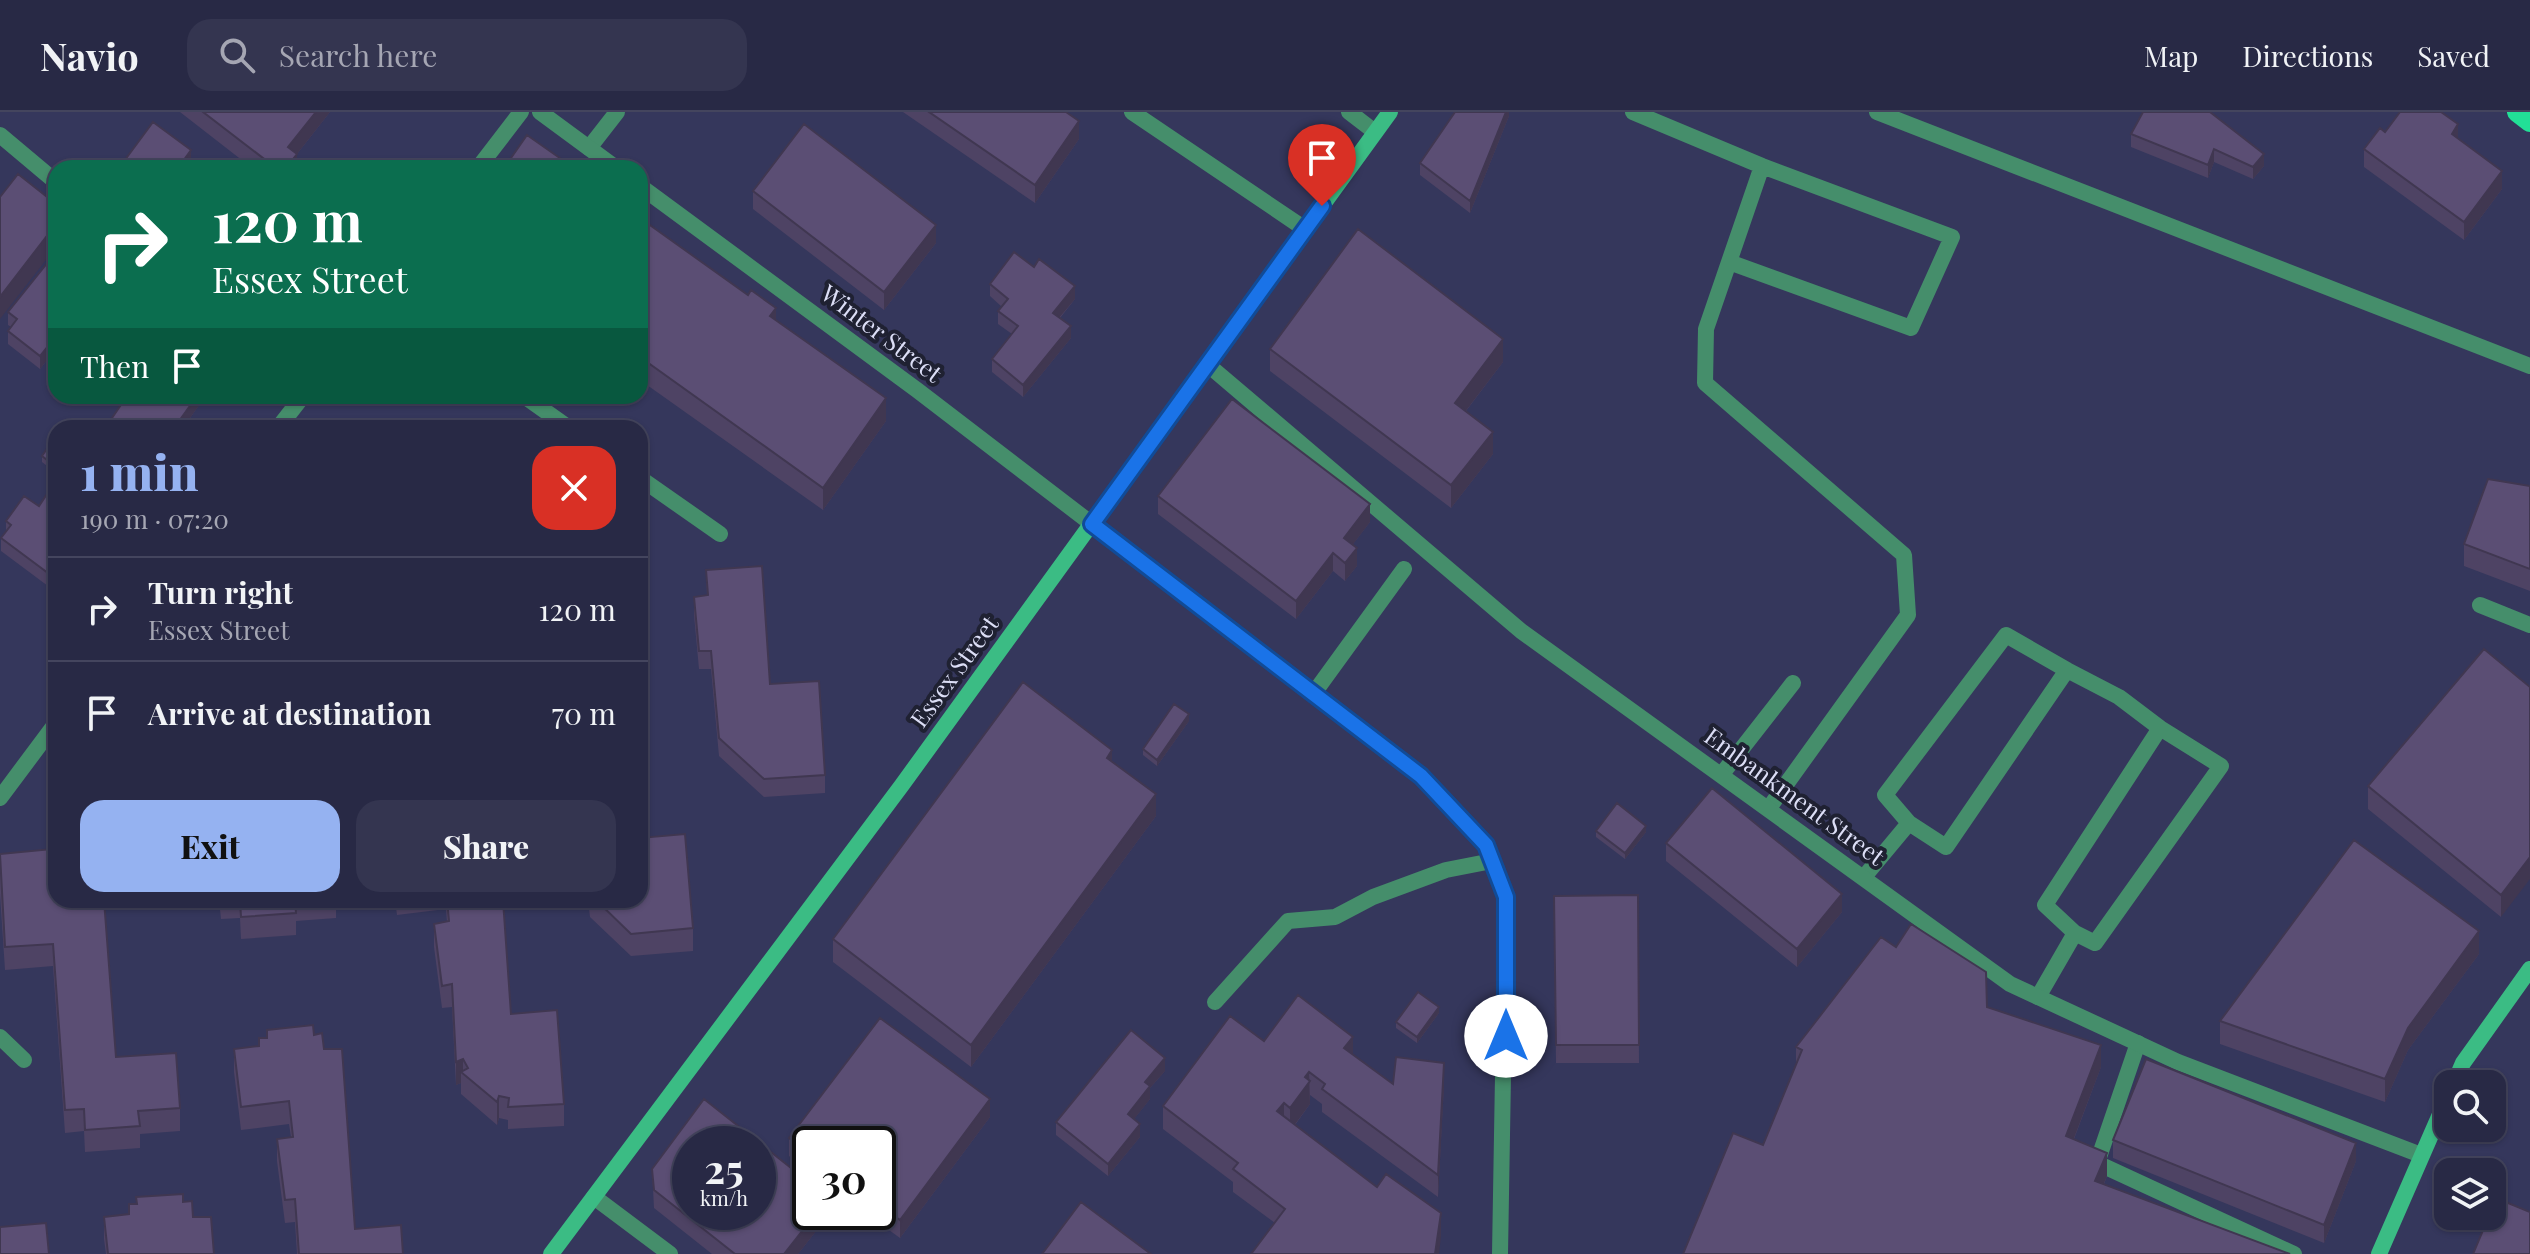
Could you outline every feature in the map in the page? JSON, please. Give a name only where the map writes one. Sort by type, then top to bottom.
[{"type":"main road","name":"Essex Street","points":[[551,1254],[902,785],[1390,112]]},
{"type":"main road","points":[[2517,112],[2530,122]]},
{"type":"main road","points":[[2460,1070],[2530,969]]},
{"type":"main road","points":[[2379,1254],[2434,1127]]},
{"type":"street","points":[[484,160],[521,112]]},
{"type":"street","points":[[540,112],[605,160]]},
{"type":"street","points":[[589,148],[617,112]]},
{"type":"street","points":[[1132,112],[1305,229]]},
{"type":"street","points":[[1349,112],[1375,132]]},
{"type":"street","points":[[1633,112],[1762,166],[1952,237],[1911,328],[1729,262]]},
{"type":"street","points":[[1877,112],[2530,366]]},
{"type":"street","points":[[0,135],[48,175]]},
{"type":"street","points":[[1762,166],[1706,329],[1705,383],[1904,555],[1908,615],[1769,808]]},
{"type":"street","name":"Winter Street","points":[[648,192],[1092,524],[1421,776],[1486,845],[1506,897],[1500,1254]]},
{"type":"street","name":"Embankment Street","points":[[1207,364],[1521,631],[2010,984],[2178,1062],[2421,1155]]},
{"type":"street","points":[[284,420],[297,404]]},
{"type":"street","points":[[535,404],[558,420]]},
{"type":"street","points":[[648,484],[720,534]]},
{"type":"street","points":[[1314,693],[1404,569]]},
{"type":"street","points":[[2480,605],[2530,625]]},
{"type":"street","points":[[2067,670],[1946,847],[1909,823],[1885,795],[2006,635],[2119,697],[2160,728],[2221,766],[2095,943],[2075,933],[2045,905],[2160,728]]},
{"type":"street","points":[[1722,774],[1793,683]]},
{"type":"street","points":[[3,789],[48,733]]},
{"type":"street","points":[[1864,877],[1909,823]]},
{"type":"street","points":[[1215,1002],[1288,921],[1335,917],[1373,897],[1446,870],[1492,861]]},
{"type":"street","points":[[2038,997],[2075,933]]},
{"type":"street","points":[[0,1037],[24,1060]]},
{"type":"street","points":[[2138,1043],[2097,1163],[2294,1254]]},
{"type":"street","points":[[594,1197],[670,1254]]},
{"type":"building","points":[[203,112],[316,112],[288,147],[297,154],[292,160],[266,160]]},
{"type":"building","points":[[929,112],[1066,112],[1079,121],[1035,185]]},
{"type":"building","points":[[1455,112],[1506,112],[1470,201],[1420,163]]},
{"type":"building","points":[[2143,112],[2210,112],[2264,154],[2253,167],[2214,149],[2208,165],[2131,134]]},
{"type":"building","points":[[2400,112],[2441,112],[2458,124],[2452,134],[2502,171],[2464,222],[2364,149],[2380,128],[2385,132]]},
{"type":"building","points":[[153,122],[191,150],[184,160],[125,160]]},
{"type":"building","points":[[804,124],[936,225],[884,292],[753,191]]},
{"type":"building","points":[[527,135],[563,160],[510,160]]},
{"type":"building","points":[[18,174],[48,198],[48,234],[0,297],[0,197]]},
{"type":"building","points":[[648,224],[748,295],[751,290],[776,308],[770,316],[886,398],[823,488],[648,363]]},
{"type":"building","points":[[1358,229],[1503,339],[1455,403],[1493,432],[1451,485],[1270,349]]},
{"type":"building","points":[[1014,252],[1034,267],[1039,259],[1075,286],[1053,313],[1071,326],[1023,385],[992,359],[1018,326],[998,311],[1008,299],[990,284]]},
{"type":"building","points":[[48,262],[48,346],[40,356],[8,331],[17,319],[8,312]]},
{"type":"building","points":[[1232,399],[1370,504],[1344,538],[1357,548],[1345,563],[1333,553],[1296,601],[1158,496]]},
{"type":"building","points":[[122,404],[191,404],[180,420],[112,418]]},
{"type":"building","points":[[48,447],[48,461],[42,456]]},
{"type":"building","points":[[2488,479],[2530,486],[2530,569],[2464,544]]},
{"type":"building","points":[[47,494],[48,573],[1,538],[11,525],[6,521],[24,496],[39,506]]},
{"type":"building","points":[[762,566],[770,684],[819,681],[825,775],[764,779],[719,738],[711,651],[699,651],[694,597],[708,595],[706,570]]},
{"type":"building","points":[[2484,649],[2530,687],[2530,857],[2501,895],[2368,786]]},
{"type":"building","points":[[1023,682],[1112,750],[1107,758],[1156,794],[971,1045],[833,939]]},
{"type":"building","points":[[1174,704],[1189,714],[1157,760],[1143,749]]},
{"type":"building","points":[[1712,788],[1842,894],[1797,949],[1666,843]]},
{"type":"building","points":[[1617,803],[1646,826],[1625,853],[1596,831]]},
{"type":"building","points":[[685,834],[693,928],[631,934],[604,908],[648,908],[648,837]]},
{"type":"building","points":[[2354,840],[2479,931],[2408,1028],[2385,1079],[2220,1021]]},
{"type":"building","points":[[48,849],[48,908],[105,908],[116,1057],[176,1053],[180,1108],[138,1111],[140,1126],[85,1130],[84,1109],[65,1110],[53,944],[5,947],[0,854]]},
{"type":"building","points":[[1638,895],[1639,1045],[1556,1045],[1554,896]]},
{"type":"building","points":[[240,908],[296,908],[296,913],[241,917]]},
{"type":"building","points":[[448,908],[504,908],[511,1014],[557,1010],[564,1104],[508,1107],[509,1098],[499,1096],[497,1102],[461,1072],[468,1068],[463,1059],[456,1062],[452,984],[442,986],[434,924],[449,921]]},
{"type":"building","points":[[1911,924],[1986,972],[1987,1007],[2101,1045],[2066,1136],[2107,1153],[2095,1181],[2290,1254],[1683,1254],[1733,1133],[1763,1145],[1802,1050],[1796,1047],[1881,937],[1896,947]]},
{"type":"building","points":[[1418,992],[1439,1007],[1417,1037],[1396,1022]]},
{"type":"building","points":[[1298,995],[1353,1037],[1344,1048],[1393,1084],[1396,1057],[1444,1063],[1438,1175],[1322,1089],[1325,1084],[1309,1072],[1305,1077],[1310,1081],[1290,1108],[1284,1103],[1277,1111],[1377,1187],[1386,1174],[1441,1213],[1435,1254],[1251,1254],[1285,1209],[1233,1169],[1238,1163],[1163,1106],[1230,1016],[1264,1041]]},
{"type":"building","points":[[880,1018],[990,1099],[900,1220],[896,1217],[896,1126],[798,1126]]},
{"type":"building","points":[[313,1025],[314,1035],[322,1033],[324,1049],[342,1049],[355,1229],[401,1225],[403,1254],[299,1254],[295,1199],[285,1200],[277,1139],[293,1137],[289,1101],[241,1107],[234,1049],[259,1046],[259,1038],[267,1038],[267,1030]]},
{"type":"building","points":[[1131,1030],[1165,1058],[1145,1082],[1150,1086],[1128,1114],[1140,1124],[1108,1164],[1056,1122]]},
{"type":"building","points":[[2146,1059],[2356,1143],[2324,1225],[2113,1140]]},
{"type":"building","points":[[704,1099],[738,1126],[684,1126]]},
{"type":"building","points":[[672,1142],[672,1204],[654,1190],[652,1169]]},
{"type":"building","points":[[776,1156],[792,1169],[792,1230],[803,1230],[784,1254],[735,1254],[705,1230],[776,1230]]},
{"type":"building","points":[[183,1194],[183,1202],[192,1201],[193,1217],[211,1217],[214,1254],[108,1254],[104,1217],[129,1214],[129,1204],[137,1204],[136,1197]]},
{"type":"building","points":[[1081,1202],[1151,1254],[1042,1254]]},
{"type":"building","points":[[2506,1202],[2530,1212],[2530,1254],[2473,1254],[2483,1230],[2506,1230]]},
{"type":"building","points":[[46,1223],[49,1254],[0,1254],[0,1227]]},
{"type":"route","points":[[1322,206],[1092,524],[1421,776],[1486,845],[1506,897],[1506,1036]]}]
